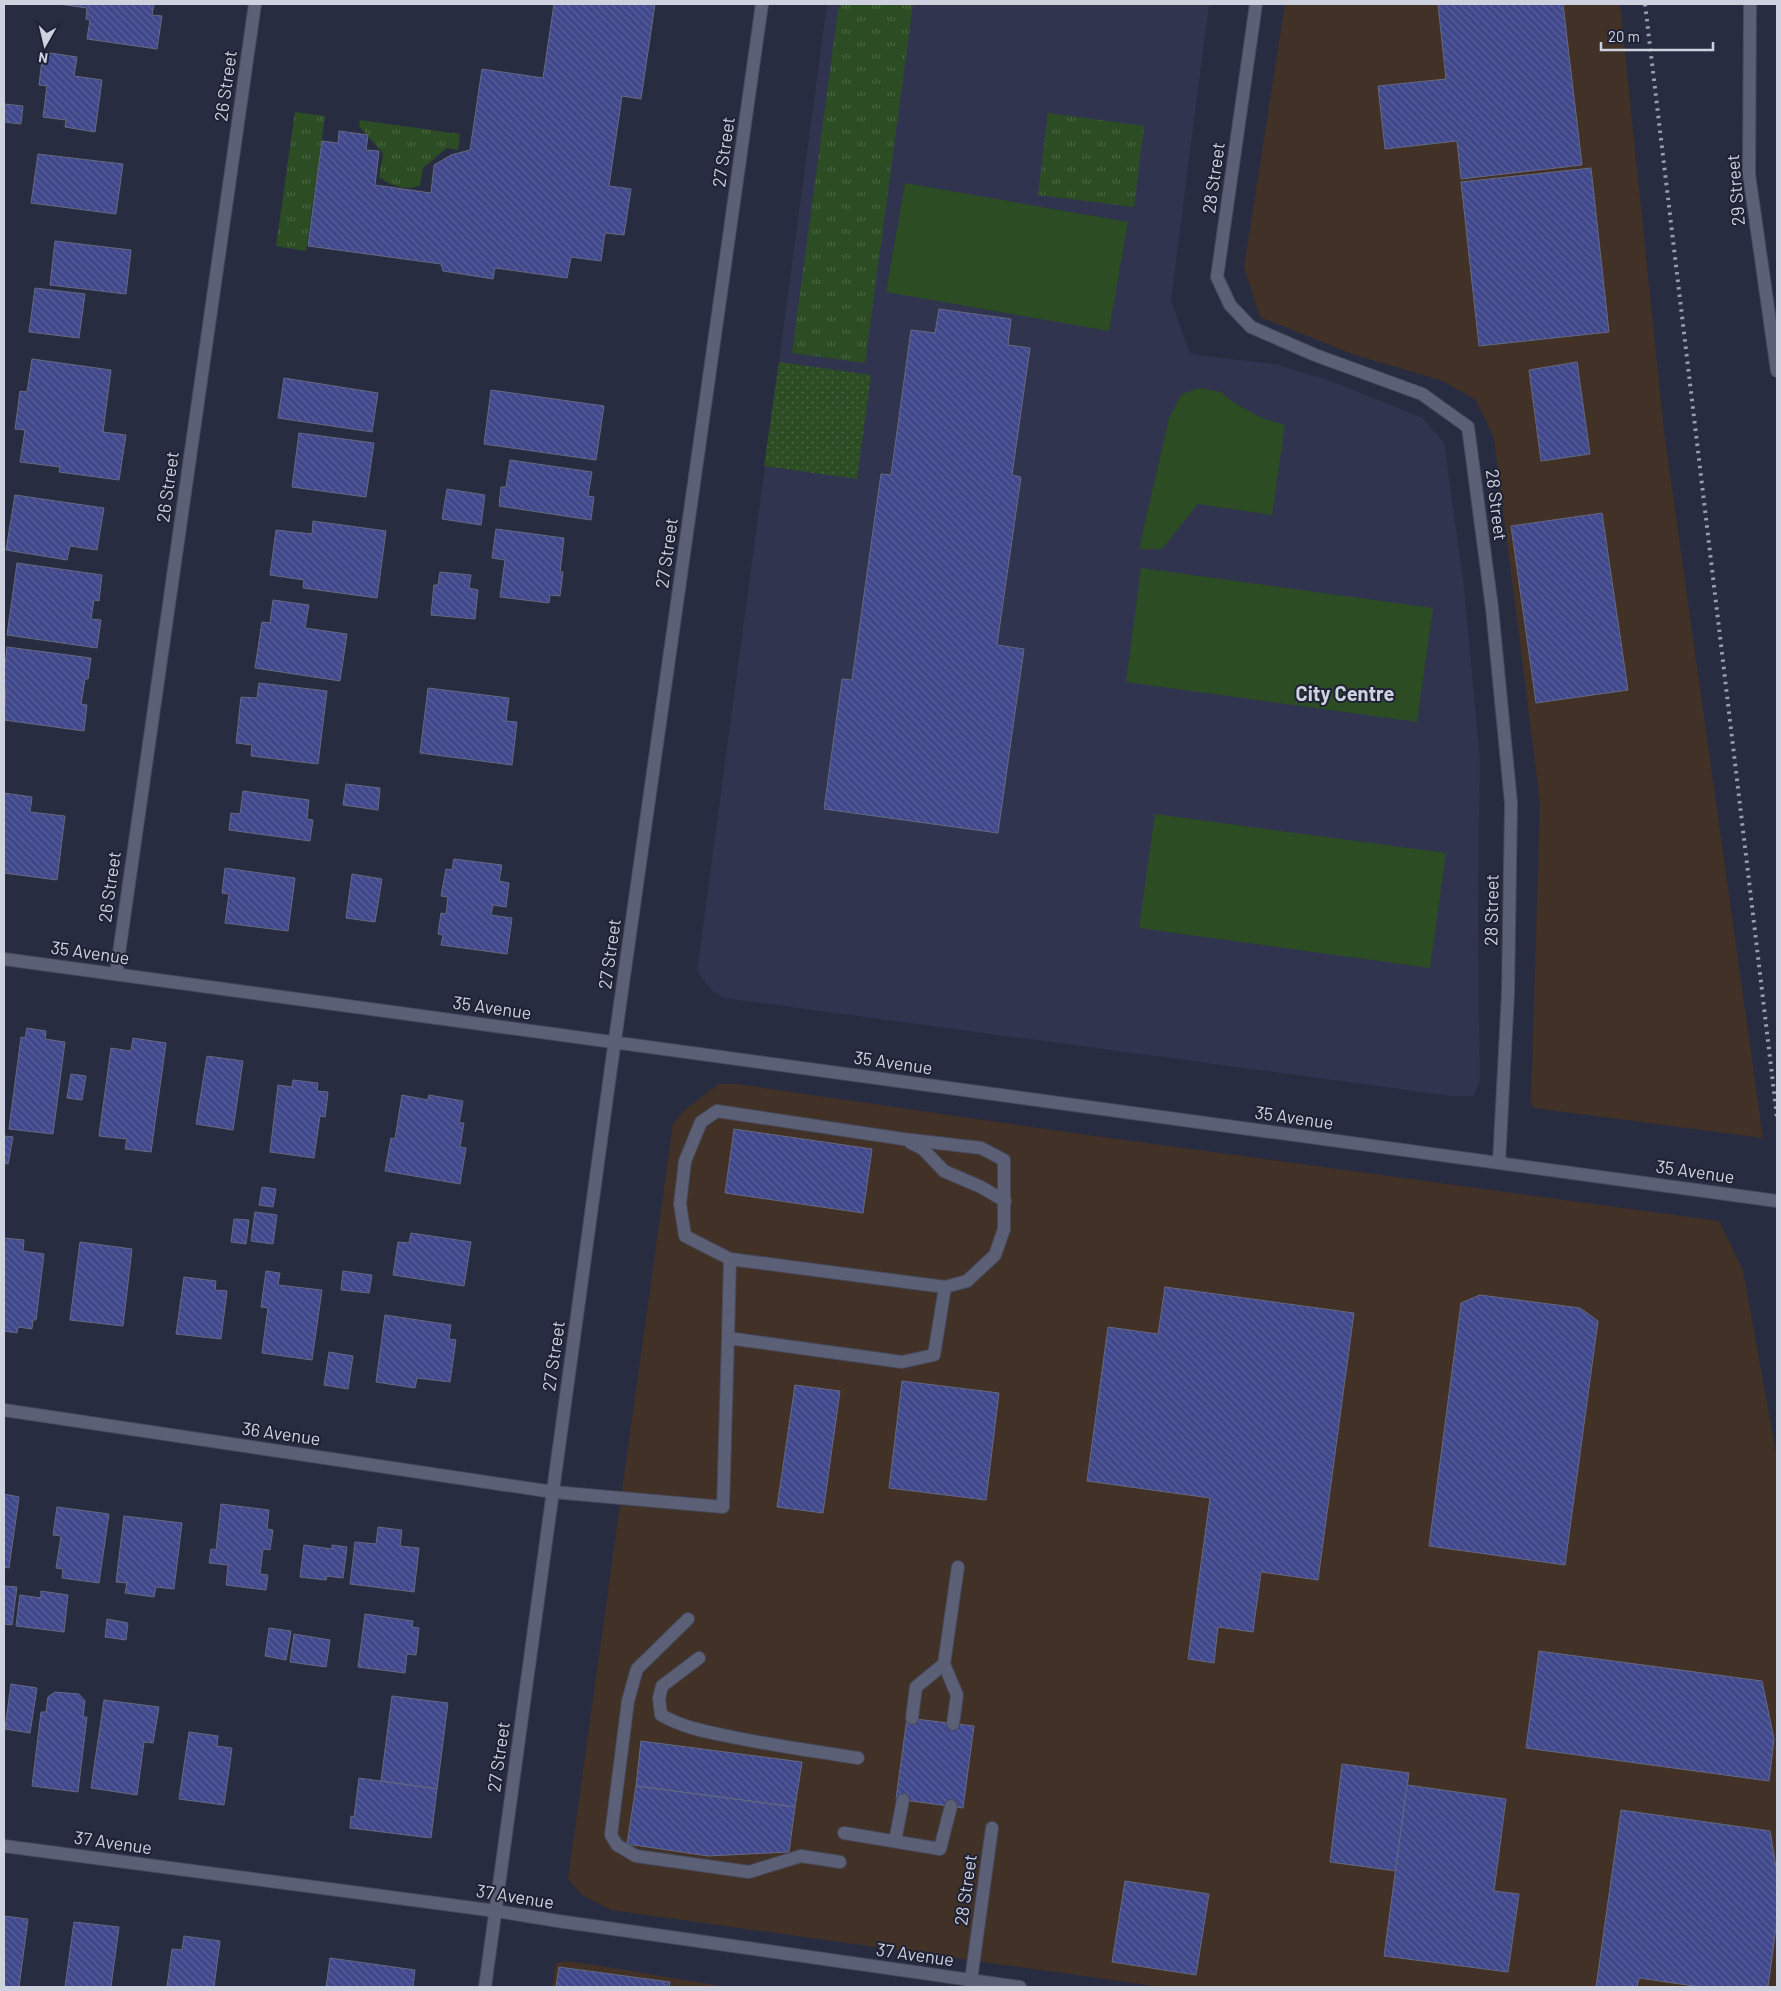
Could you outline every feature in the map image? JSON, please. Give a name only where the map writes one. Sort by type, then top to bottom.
[{"type":"street","name":"26 Street","points":[[116,974],[255,4]]},
{"type":"street","name":"27 Street","points":[[485,1987],[615,1042],[762,4]]},
{"type":"street","name":"28 Street","points":[[1256,4],[1218,277],[1230,305],[1251,327],[1315,354],[1422,394],[1468,427],[1492,608],[1511,803],[1508,993],[1499,1163]]},
{"type":"street","name":"29 Street","points":[[1750,4],[1749,174],[1775,336],[1777,372]]},
{"type":"street","name":"35 Avenue","points":[[4,959],[1777,1201]]},
{"type":"street","points":[[717,1111],[903,1139],[981,1148],[1004,1160],[1005,1201],[1004,1230],[995,1255],[967,1281],[945,1286],[730,1259],[685,1236],[680,1204],[685,1161],[701,1122],[717,1111]]},
{"type":"street","points":[[903,1139],[923,1149],[944,1171],[981,1187],[1005,1201]]},
{"type":"street","points":[[730,1259],[728,1338],[902,1362],[934,1355],[945,1286]]},
{"type":"street","name":"36 Avenue","points":[[4,1410],[553,1492],[723,1507],[728,1338]]},
{"type":"street","points":[[953,1724],[957,1695],[944,1664],[958,1568]]},
{"type":"street","points":[[688,1619],[637,1669],[628,1701],[611,1835],[617,1845],[636,1856],[749,1872],[801,1856],[840,1862]]},
{"type":"street","points":[[699,1658],[662,1686],[660,1698],[661,1715],[678,1725],[705,1731],[785,1748],[858,1758]]},
{"type":"street","points":[[912,1718],[916,1687],[944,1664]]},
{"type":"street","points":[[895,1841],[903,1800]]},
{"type":"street","points":[[844,1833],[940,1849],[951,1806]]},
{"type":"street","name":"28 Street","points":[[970,1984],[992,1828]]},
{"type":"street","name":"37 Avenue","points":[[4,1846],[496,1911],[970,1984],[1020,1987]]},
{"type":"shaded area","points":[[827,4],[1209,4],[1171,300],[1190,354],[1275,364],[1328,380],[1423,418],[1444,443],[1464,587],[1480,760],[1478,916],[1480,1081],[1474,1096],[1451,1096],[724,998],[711,990],[697,971]]},
{"type":"shaded area","points":[[1285,4],[1620,4],[1664,431],[1763,1138],[1534,1108],[1531,1100],[1540,802],[1494,438],[1476,400],[1443,381],[1355,355],[1260,317],[1244,267]]},
{"type":"shaded area","points":[[719,1084],[737,1084],[1073,1133],[1719,1221],[1743,1270],[1777,1458],[1777,1987],[1162,1987],[611,1910],[582,1895],[568,1879],[673,1124],[687,1108]]},
{"type":"shaded area","points":[[567,1961],[727,1987],[552,1987],[556,1963]]},
{"type":"green space","points":[[839,4],[913,4],[865,363],[792,353]]},
{"type":"green space","points":[[295,112],[325,116],[306,251],[276,246]]},
{"type":"green space","points":[[1048,113],[1144,126],[1134,207],[1038,195]]},
{"type":"green space","points":[[360,120],[460,134],[458,150],[447,148],[423,168],[420,185],[410,188],[398,187],[379,177],[383,153],[359,126]]},
{"type":"green space","points":[[905,183],[1128,222],[1109,331],[886,292]]},
{"type":"green space","points":[[779,362],[871,375],[857,479],[764,466]]},
{"type":"green space","points":[[1199,388],[1221,392],[1231,401],[1264,419],[1285,425],[1272,515],[1198,504],[1162,549],[1139,549],[1169,418],[1182,394]]},
{"type":"green space","points":[[1141,568],[1433,608],[1417,722],[1126,682]]},
{"type":"green space","points":[[1155,814],[1446,853],[1430,968],[1139,928]]},
{"type":"building","points":[[59,4],[154,4],[152,15],[162,16],[157,49],[87,39],[90,20],[86,19],[87,8]]},
{"type":"building","points":[[554,4],[655,4],[641,99],[622,96],[609,186],[631,189],[624,235],[605,233],[601,261],[571,257],[567,278],[495,268],[493,279],[443,271],[441,264],[308,246],[322,141],[338,143],[339,131],[368,135],[366,150],[379,151],[375,185],[431,193],[434,165],[451,155],[470,150],[482,69],[543,78]]},
{"type":"building","points":[[1438,4],[1563,4],[1582,165],[1461,179],[1457,141],[1385,149],[1378,86],[1446,79]]},
{"type":"building","points":[[43,52],[77,57],[74,76],[102,80],[95,132],[65,127],[66,120],[43,117],[47,86],[39,85]]},
{"type":"building","points":[[4,104],[23,106],[21,124],[4,122]]},
{"type":"building","points":[[38,154],[123,164],[116,214],[31,203]]},
{"type":"building","points":[[1591,168],[1609,332],[1479,346],[1461,182]]},
{"type":"building","points":[[55,241],[131,250],[126,294],[50,285]]},
{"type":"building","points":[[35,288],[85,294],[79,338],[29,332]]},
{"type":"building","points":[[939,309],[1011,319],[1008,345],[1030,348],[1012,475],[1021,477],[997,645],[1024,649],[998,833],[824,809],[842,679],[852,680],[881,474],[891,475],[911,330],[935,333]]},
{"type":"building","points":[[32,359],[111,370],[103,432],[126,435],[119,480],[59,472],[60,467],[20,462],[25,430],[15,429],[20,391],[27,392]]},
{"type":"building","points":[[1577,362],[1590,454],[1541,461],[1529,370]]},
{"type":"building","points":[[284,378],[378,393],[372,432],[278,418]]},
{"type":"building","points":[[491,390],[604,406],[596,460],[484,444]]},
{"type":"building","points":[[299,433],[374,443],[366,497],[292,487]]},
{"type":"building","points":[[510,460],[592,472],[588,496],[594,497],[591,520],[499,506],[501,487],[506,487]]},
{"type":"building","points":[[447,489],[485,495],[481,525],[442,519]]},
{"type":"building","points":[[15,495],[104,508],[97,550],[70,546],[67,560],[6,550]]},
{"type":"building","points":[[1602,513],[1628,690],[1536,703],[1511,526]]},
{"type":"building","points":[[313,521],[386,531],[377,598],[303,588],[304,580],[270,575],[276,530],[312,534]]},
{"type":"building","points":[[496,529],[564,538],[560,572],[563,572],[560,596],[550,595],[549,603],[500,597],[505,560],[492,558]]},
{"type":"building","points":[[17,563],[102,575],[99,601],[94,600],[91,619],[101,620],[97,648],[7,635]]},
{"type":"building","points":[[440,572],[471,575],[469,588],[478,590],[475,619],[431,615],[434,585],[438,585]]},
{"type":"building","points":[[273,600],[309,605],[305,628],[347,634],[340,681],[255,668],[262,622],[270,623]]},
{"type":"building","points":[[7,647],[91,658],[88,679],[85,679],[81,704],[87,705],[84,731],[4,720],[6,686],[4,685],[4,674]]},
{"type":"building","points":[[259,683],[327,691],[318,764],[251,756],[252,745],[236,743],[241,697],[257,698]]},
{"type":"building","points":[[428,688],[509,698],[506,721],[517,722],[512,765],[420,753]]},
{"type":"building","points":[[346,784],[380,788],[378,810],[343,805]]},
{"type":"building","points":[[243,791],[309,800],[307,819],[313,820],[310,841],[229,830],[231,813],[240,814]]},
{"type":"building","points":[[4,793],[32,797],[30,812],[65,816],[57,880],[4,873]]},
{"type":"building","points":[[454,859],[502,865],[499,881],[509,883],[506,907],[493,905],[491,915],[512,918],[507,954],[441,945],[443,935],[438,934],[441,913],[446,914],[448,897],[441,896],[446,869],[452,870]]},
{"type":"building","points":[[225,868],[295,878],[288,931],[225,923],[229,894],[222,893]]},
{"type":"building","points":[[352,874],[382,879],[375,922],[346,918]]},
{"type":"building","points":[[27,1028],[46,1031],[45,1039],[65,1042],[53,1134],[9,1129],[21,1037],[25,1038]]},
{"type":"building","points":[[133,1038],[166,1043],[151,1152],[125,1149],[127,1139],[99,1136],[111,1048],[131,1051]]},
{"type":"building","points":[[207,1056],[243,1061],[233,1130],[196,1124]]},
{"type":"building","points":[[71,1074],[86,1076],[82,1100],[67,1098]]},
{"type":"building","points":[[293,1080],[318,1083],[317,1091],[328,1092],[325,1117],[320,1116],[314,1158],[270,1152],[278,1085],[292,1087]]},
{"type":"building","points":[[402,1095],[428,1100],[429,1095],[463,1101],[459,1123],[464,1123],[460,1147],[466,1148],[460,1184],[385,1171],[391,1138],[395,1139]]},
{"type":"building","points":[[734,1129],[872,1149],[863,1213],[725,1193]]},
{"type":"building","points":[[4,1136],[13,1137],[8,1164],[4,1163]]},
{"type":"building","points":[[262,1187],[276,1189],[273,1207],[259,1205]]},
{"type":"building","points":[[255,1212],[277,1215],[273,1244],[251,1241]]},
{"type":"building","points":[[234,1219],[249,1220],[246,1244],[231,1242]]},
{"type":"building","points":[[411,1233],[471,1242],[464,1286],[393,1275],[398,1242],[409,1243]]},
{"type":"building","points":[[4,1238],[24,1240],[23,1251],[44,1254],[36,1320],[33,1320],[32,1329],[18,1327],[17,1333],[4,1331]]},
{"type":"building","points":[[80,1242],[132,1249],[123,1326],[70,1320]]},
{"type":"building","points":[[266,1271],[280,1273],[278,1285],[322,1290],[312,1360],[262,1353],[268,1308],[261,1307]]},
{"type":"building","points":[[343,1271],[372,1275],[369,1293],[341,1290]]},
{"type":"building","points":[[184,1277],[216,1281],[215,1290],[227,1291],[221,1339],[176,1334]]},
{"type":"building","points":[[1165,1287],[1354,1313],[1318,1580],[1261,1572],[1253,1632],[1218,1627],[1214,1663],[1188,1659],[1210,1498],[1087,1481],[1108,1327],[1158,1334]]},
{"type":"building","points":[[1480,1295],[1580,1308],[1598,1321],[1565,1565],[1429,1546],[1461,1303]]},
{"type":"building","points":[[385,1315],[451,1325],[449,1339],[456,1340],[450,1382],[417,1378],[415,1388],[376,1382]]},
{"type":"building","points":[[329,1352],[353,1356],[348,1389],[324,1385]]},
{"type":"building","points":[[902,1381],[999,1393],[986,1500],[889,1488]]},
{"type":"building","points":[[795,1385],[840,1391],[823,1513],[777,1507]]},
{"type":"building","points":[[4,1494],[19,1497],[9,1568],[4,1567]]},
{"type":"building","points":[[221,1504],[269,1510],[267,1529],[273,1530],[270,1550],[263,1549],[260,1574],[268,1575],[266,1590],[226,1585],[228,1565],[209,1563],[211,1549],[216,1550]]},
{"type":"building","points":[[57,1507],[109,1514],[99,1583],[62,1578],[63,1569],[56,1568],[61,1536],[53,1535]]},
{"type":"building","points":[[124,1516],[182,1523],[174,1589],[156,1587],[154,1597],[125,1593],[127,1583],[116,1582]]},
{"type":"building","points":[[378,1527],[402,1530],[400,1546],[419,1548],[414,1592],[350,1584],[355,1542],[376,1544]]},
{"type":"building","points":[[304,1545],[332,1549],[332,1545],[347,1547],[343,1578],[327,1576],[326,1580],[300,1577]]},
{"type":"building","points":[[4,1586],[17,1587],[12,1625],[4,1624]]},
{"type":"building","points":[[41,1591],[68,1595],[64,1632],[16,1626],[20,1595],[41,1598]]},
{"type":"building","points":[[365,1614],[413,1621],[412,1627],[419,1628],[416,1655],[407,1654],[405,1673],[358,1667]]},
{"type":"building","points":[[107,1619],[128,1623],[126,1640],[105,1637]]},
{"type":"building","points":[[269,1628],[291,1631],[286,1660],[265,1656]]},
{"type":"building","points":[[294,1634],[330,1640],[326,1667],[290,1662]]},
{"type":"building","points":[[1539,1651],[1762,1681],[1774,1739],[1769,1781],[1526,1748]]},
{"type":"building","points":[[11,1684],[37,1688],[30,1733],[5,1729]]},
{"type":"building","points":[[55,1692],[79,1694],[85,1701],[83,1717],[87,1717],[78,1792],[32,1786],[41,1712],[46,1712],[48,1697]]},
{"type":"building","points":[[392,1696],[448,1703],[437,1789],[381,1781]]},
{"type":"building","points":[[104,1700],[159,1707],[153,1743],[144,1742],[137,1795],[91,1788]]},
{"type":"building","points":[[907,1718],[974,1726],[963,1808],[896,1799]]},
{"type":"building","points":[[189,1732],[218,1736],[217,1746],[232,1748],[224,1805],[179,1799]]},
{"type":"building","points":[[641,1741],[802,1762],[795,1807],[636,1786]]},
{"type":"building","points":[[1342,1764],[1409,1773],[1396,1871],[1330,1862]]},
{"type":"building","points":[[359,1778],[437,1789],[431,1838],[350,1828],[351,1816],[354,1817]]},
{"type":"building","points":[[1407,1785],[1506,1799],[1494,1891],[1519,1894],[1508,1972],[1384,1956]]},
{"type":"building","points":[[636,1786],[795,1807],[789,1852],[708,1856],[627,1844]]},
{"type":"building","points":[[1621,1810],[1770,1831],[1777,1873],[1777,1920],[1768,1987],[1701,1987],[1639,1978],[1637,1987],[1596,1987]]},
{"type":"building","points":[[1125,1881],[1209,1894],[1196,1975],[1112,1962]]},
{"type":"building","points":[[4,1916],[28,1919],[19,1987],[4,1987]]},
{"type":"building","points":[[74,1922],[119,1927],[111,1987],[65,1987]]},
{"type":"building","points":[[184,1936],[220,1941],[214,1987],[167,1987],[172,1949],[182,1950]]},
{"type":"building","points":[[330,1958],[415,1970],[413,1987],[326,1987]]},
{"type":"building","points":[[559,1967],[670,1982],[669,1987],[556,1987]]},
{"type":"railway","points":[[1645,4],[1777,1117]]},
{"type":"district","name":"City Centre","points":[[1345,694]]}]
